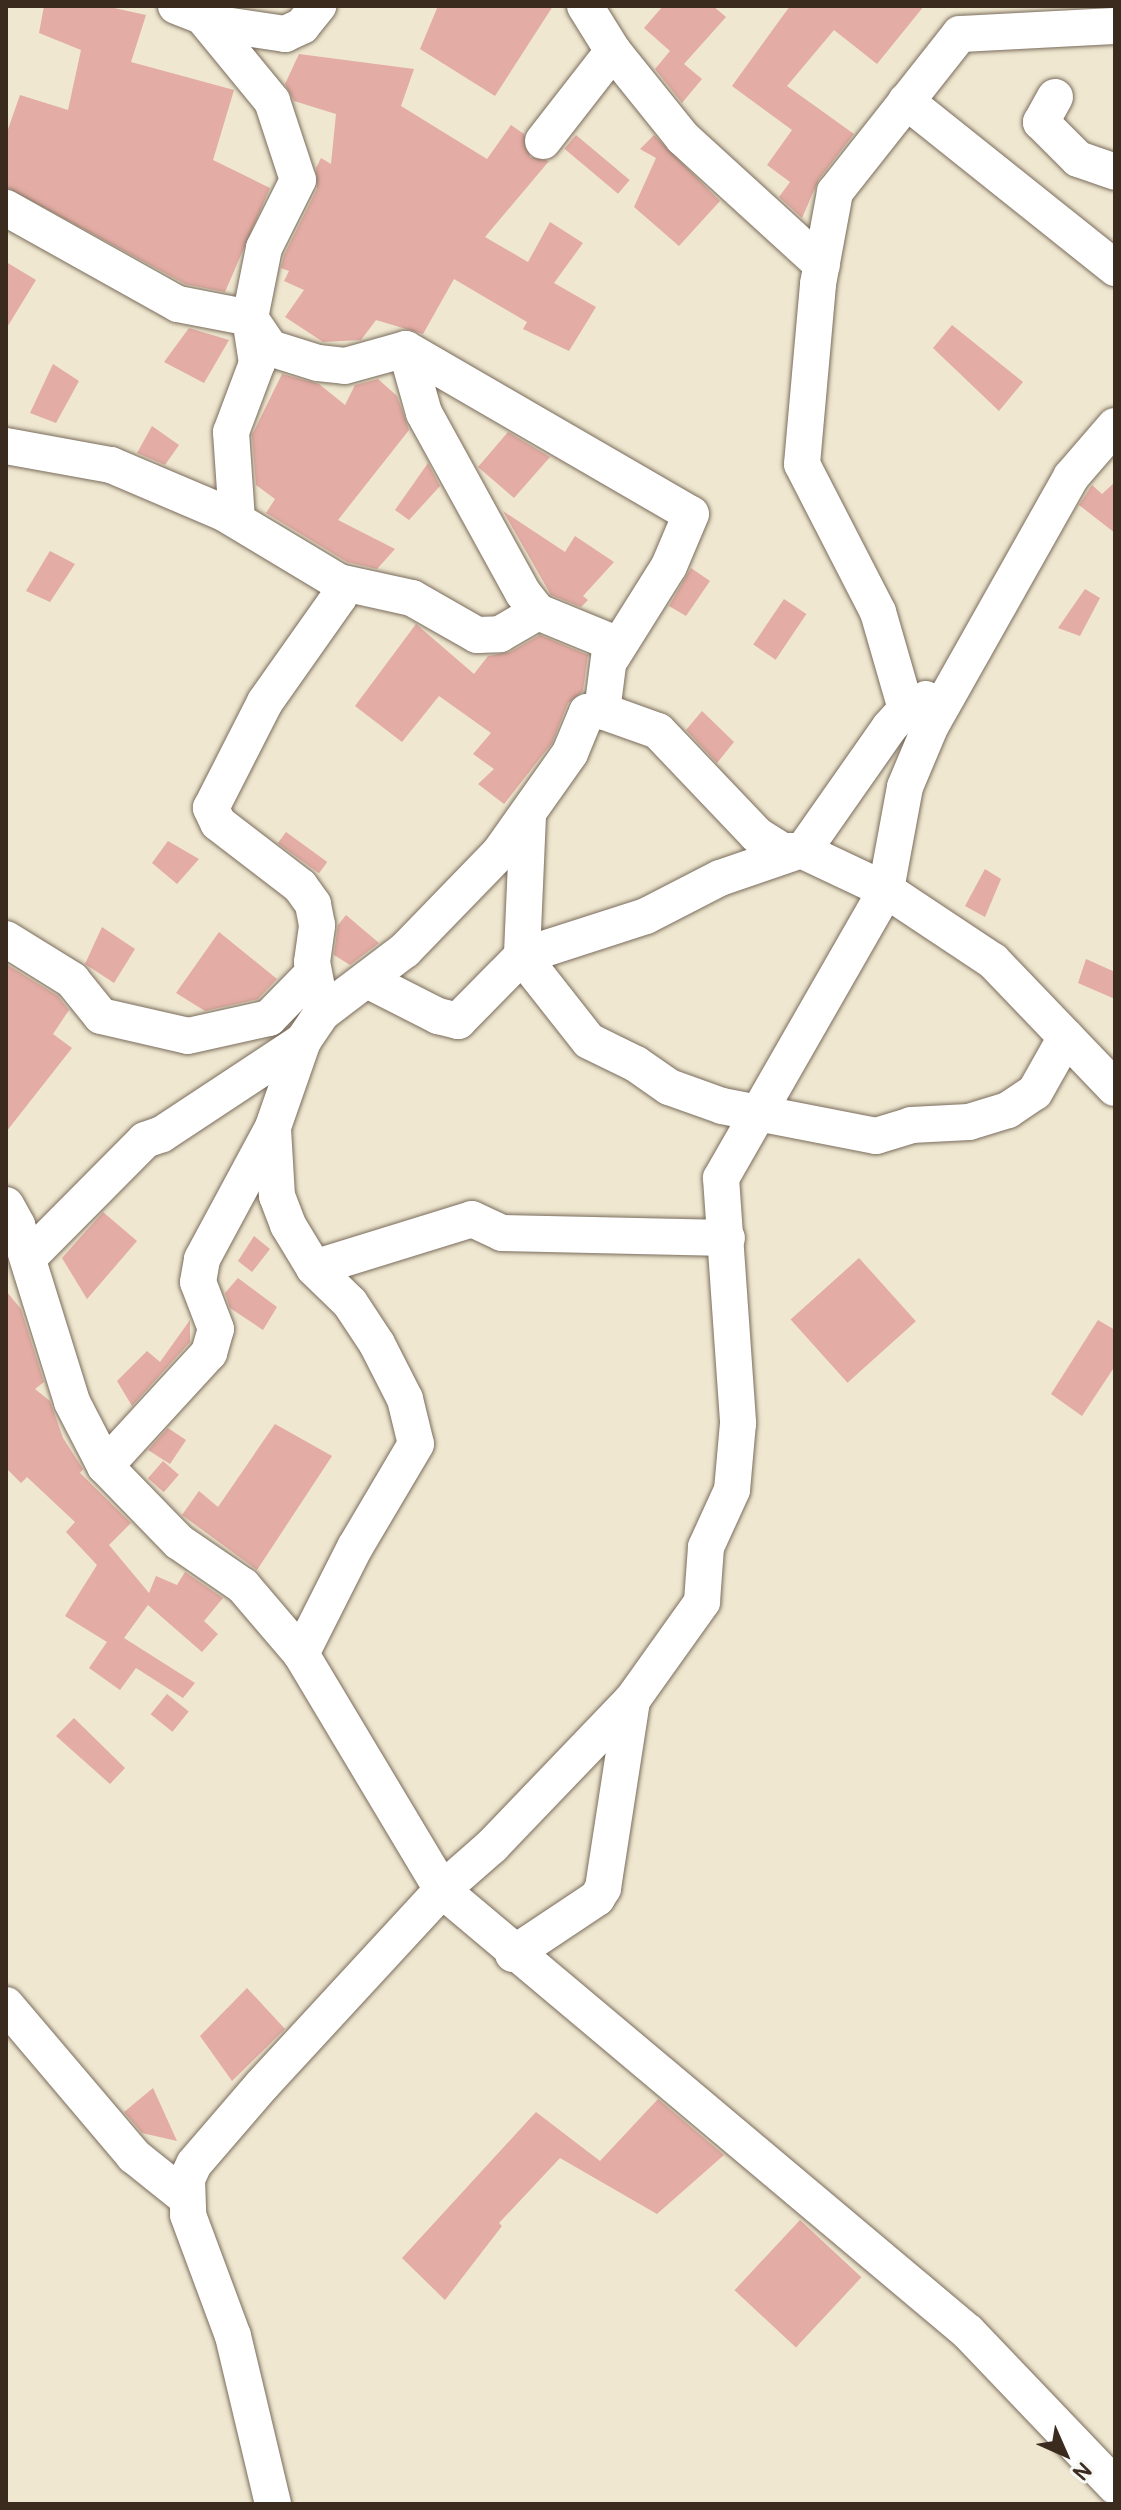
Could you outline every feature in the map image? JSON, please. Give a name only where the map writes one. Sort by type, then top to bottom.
[{"type":"street","points":[[190,11],[285,34],[302,26],[318,6]]},
{"type":"street","points":[[585,6],[613,51],[683,138],[822,265]]},
{"type":"street","points":[[190,11],[272,101],[298,180],[264,248],[250,318],[257,363],[231,432],[237,520]]},
{"type":"street","points":[[906,709],[878,612],[802,464],[822,265],[835,192],[960,34],[1028,18],[1115,26]]},
{"type":"street","points":[[543,141],[613,51]]},
{"type":"street","points":[[1055,97],[1041,122],[1078,159],[1109,164]]},
{"type":"street","points":[[906,101],[1115,268]]},
{"type":"street","points":[[6,208],[178,304],[250,318],[270,348],[318,363],[345,366],[406,349],[691,514],[669,566],[612,657]]},
{"type":"street","points":[[406,349],[424,413],[523,593],[538,612],[611,642],[612,657],[602,711]]},
{"type":"street","points":[[184,2196],[194,2164],[442,1890],[492,1846],[632,1700],[702,1602],[706,1547],[732,1490],[738,1423],[721,1178],[761,1115],[805,1027],[886,890],[905,787],[952,687],[1071,477],[1115,426]]},
{"type":"street","points":[[6,446],[111,465],[237,520],[339,582],[412,598],[477,635],[500,634],[538,612]]},
{"type":"street","points":[[105,1466],[209,1353],[216,1329],[198,1282],[202,1259],[273,1127],[312,1027],[317,925],[313,904],[300,886],[218,823],[211,808],[265,702],[339,597],[339,582]]},
{"type":"street","points":[[367,980],[438,1016],[458,1021],[522,956],[646,916],[720,878],[798,852],[906,709],[952,687]]},
{"type":"street","points":[[28,1258],[145,1140],[162,1134],[312,1027],[450,907],[528,816],[570,753],[587,712],[602,711],[658,731],[757,835],[886,890],[993,961],[1115,1088]]},
{"type":"street","points":[[528,816],[522,956],[598,1047],[636,1064],[669,1087],[761,1115],[876,1136],[911,1125],[969,1122],[1008,1110],[1035,1092],[1053,1068],[1066,1037]]},
{"type":"street","points":[[6,939],[72,980],[101,1016],[188,1036],[269,1018],[313,973]]},
{"type":"street","points":[[273,1127],[277,1196],[314,1268],[350,1303],[377,1344],[405,1399],[416,1444],[355,1547],[301,1654]]},
{"type":"street","points":[[6,1205],[28,1258],[72,1402],[105,1466],[179,1542],[243,1586],[301,1654],[442,1890],[513,1954],[820,2203],[968,2332],[1115,2486]]},
{"type":"street","points":[[314,1268],[472,1219],[502,1233],[727,1238]]},
{"type":"street","points":[[513,1954],[597,1898],[603,1888],[632,1700]]},
{"type":"street","points":[[6,2005],[134,2156],[184,2196],[233,2336],[273,2504]]},
{"type":"building","points":[[44,6],[105,6],[146,15],[131,62],[234,90],[213,160],[270,188],[225,292],[185,284],[6,187],[6,135],[20,95],[68,110],[81,50],[39,33]]},
{"type":"building","points":[[438,6],[553,6],[495,96],[420,49]]},
{"type":"building","points":[[663,6],[713,6],[726,17],[684,64],[702,79],[682,103],[655,69],[670,51],[644,28]]},
{"type":"building","points":[[790,6],[924,6],[877,64],[834,30],[787,86],[854,134],[819,179],[802,218],[779,197],[790,182],[767,165],[792,130],[732,86]]},
{"type":"building","points":[[299,54],[414,69],[401,106],[487,159],[511,125],[524,134],[530,157],[549,161],[485,237],[528,262],[550,222],[583,243],[554,283],[596,307],[569,351],[523,329],[527,322],[454,279],[423,334],[376,320],[361,340],[323,342],[285,317],[304,290],[284,281],[289,271],[281,268],[284,255],[317,189],[316,168],[321,158],[331,164],[336,114],[294,101],[285,84]]},
{"type":"building","points":[[576,135],[630,180],[618,194],[564,149]]},
{"type":"building","points":[[654,135],[720,201],[679,246],[634,207],[656,158],[640,149]]},
{"type":"building","points":[[6,262],[36,280],[6,329]]},
{"type":"building","points":[[952,325],[1023,382],[999,411],[933,348]]},
{"type":"building","points":[[189,328],[229,340],[204,383],[164,362]]},
{"type":"building","points":[[53,364],[79,381],[56,423],[30,413]]},
{"type":"building","points":[[282,374],[319,384],[345,405],[355,385],[378,379],[397,396],[409,430],[338,520],[395,549],[377,569],[347,562],[266,513],[275,499],[256,485],[252,435]]},
{"type":"building","points":[[152,426],[179,445],[165,465],[137,453]]},
{"type":"building","points":[[508,432],[550,457],[514,498],[478,467]]},
{"type":"building","points":[[428,463],[440,486],[409,520],[395,510]]},
{"type":"building","points":[[1115,482],[1115,533],[1079,505],[1092,485],[1102,494]]},
{"type":"building","points":[[503,511],[565,552],[575,536],[614,562],[583,596],[588,600],[581,607],[551,595]]},
{"type":"building","points":[[50,551],[75,564],[50,602],[26,591]]},
{"type":"building","points":[[691,568],[710,581],[686,616],[669,606]]},
{"type":"building","points":[[1085,589],[1100,598],[1080,636],[1058,628]]},
{"type":"building","points":[[784,599],[806,614],[776,660],[753,645]]},
{"type":"building","points":[[416,624],[474,674],[488,656],[510,652],[540,635],[588,655],[583,691],[568,703],[552,743],[504,804],[478,784],[494,769],[473,754],[491,733],[439,696],[402,742],[355,706]]},
{"type":"building","points":[[702,711],[734,742],[717,763],[686,730]]},
{"type":"building","points":[[286,832],[327,862],[319,873],[278,843]]},
{"type":"building","points":[[168,841],[199,859],[177,884],[152,863]]},
{"type":"building","points":[[985,869],[1001,879],[985,917],[965,906]]},
{"type":"building","points":[[346,915],[379,943],[350,965],[334,955],[338,925]]},
{"type":"building","points":[[102,927],[135,949],[114,983],[85,964]]},
{"type":"building","points":[[219,932],[277,979],[258,999],[205,1011],[176,993]]},
{"type":"building","points":[[1086,959],[1115,972],[1115,999],[1078,983]]},
{"type":"building","points":[[6,964],[58,996],[69,1010],[53,1034],[72,1048],[6,1132]]},
{"type":"building","points":[[103,1212],[137,1241],[87,1299],[62,1258]]},
{"type":"building","points":[[254,1236],[270,1249],[252,1272],[238,1261]]},
{"type":"building","points":[[859,1258],[916,1321],[848,1383],[791,1320]]},
{"type":"building","points":[[238,1278],[277,1307],[263,1330],[230,1308],[225,1293]]},
{"type":"building","points":[[6,1291],[21,1309],[44,1382],[35,1389],[50,1401],[63,1438],[83,1469],[80,1473],[131,1523],[109,1545],[149,1593],[156,1576],[177,1585],[185,1572],[223,1598],[204,1621],[218,1634],[202,1652],[148,1605],[124,1638],[195,1683],[183,1698],[136,1668],[120,1690],[89,1668],[107,1642],[65,1616],[97,1565],[66,1532],[75,1522],[27,1477],[21,1483],[6,1468]]},
{"type":"building","points":[[190,1320],[190,1342],[132,1406],[117,1381],[147,1351],[160,1362]]},
{"type":"building","points":[[1098,1320],[1115,1330],[1115,1366],[1082,1416],[1051,1394]]},
{"type":"building","points":[[275,1424],[332,1456],[257,1570],[182,1515],[199,1491],[218,1507]]},
{"type":"building","points":[[168,1428],[186,1440],[170,1464],[148,1450]]},
{"type":"building","points":[[163,1461],[179,1475],[164,1492],[148,1478]]},
{"type":"building","points":[[167,1694],[189,1712],[172,1732],[151,1714]]},
{"type":"building","points":[[74,1718],[125,1768],[110,1784],[56,1736]]},
{"type":"building","points":[[247,1988],[285,2029],[232,2081],[200,2036]]},
{"type":"building","points":[[153,2088],[177,2141],[142,2133],[124,2112]]},
{"type":"building","points":[[658,2099],[724,2155],[657,2214],[560,2158],[499,2223],[502,2226],[445,2300],[402,2258],[536,2112],[600,2161]]},
{"type":"building","points":[[800,2220],[861,2277],[796,2347],[735,2290]]}]
